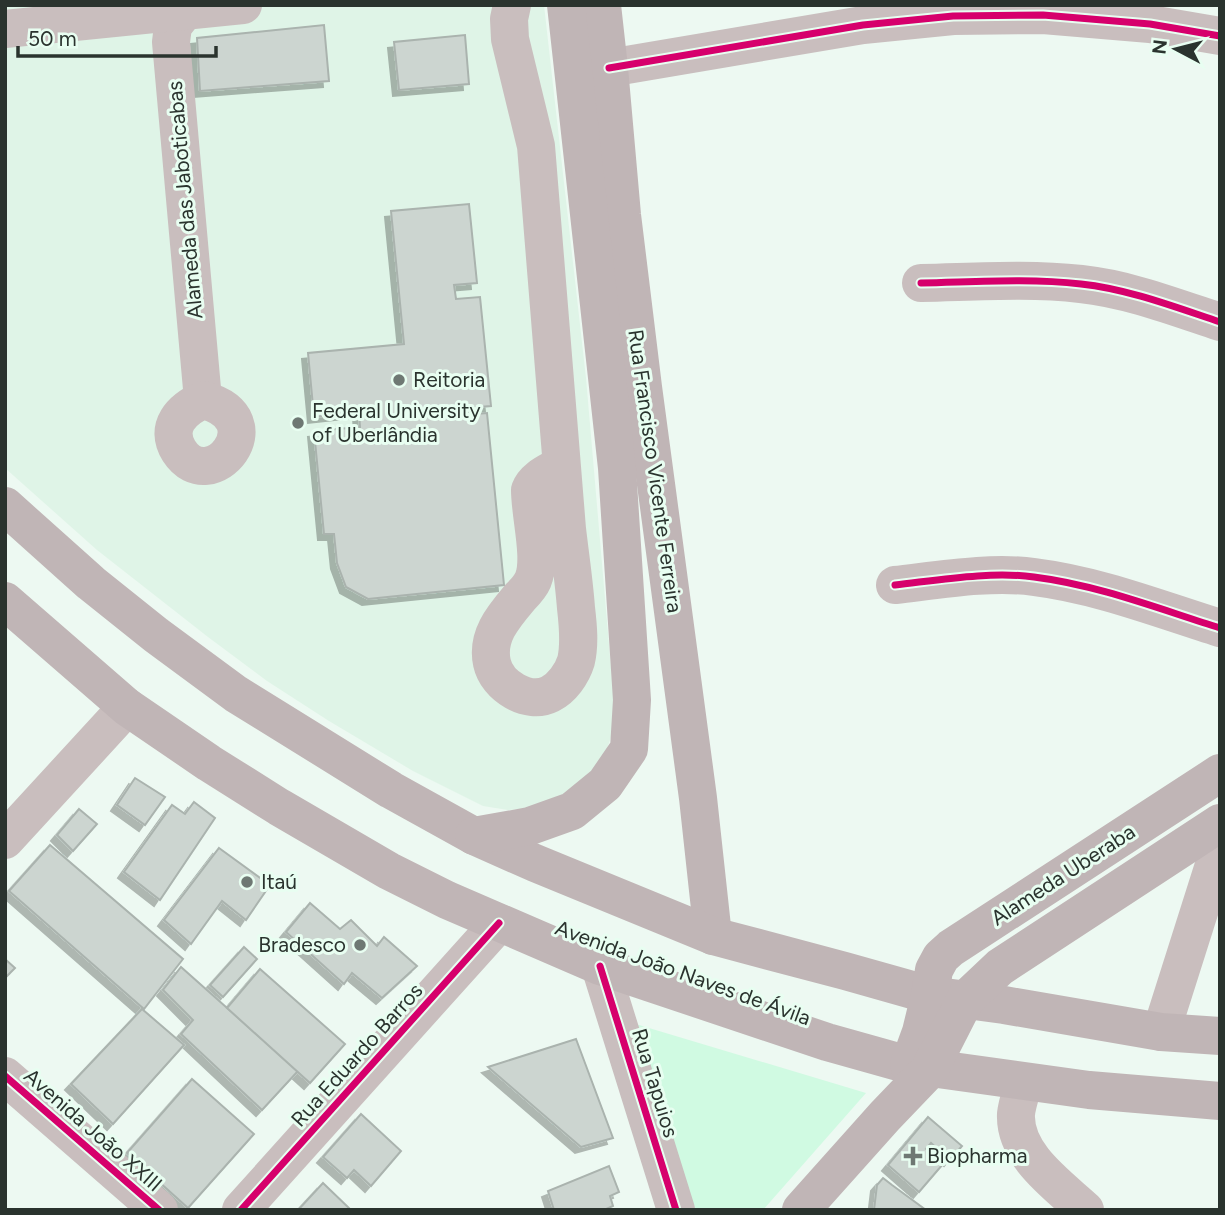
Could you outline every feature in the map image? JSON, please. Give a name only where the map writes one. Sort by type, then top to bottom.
[{"type":"main road","name":"Rua Francisco Vicente Ferreira","points":[[566,5],[626,390],[698,798],[713,936]]},
{"type":"main road","name":"Rua Francisco Vicente Ferreira","points":[[474,836],[530,826],[572,811],[605,784],[629,749],[632,700],[618,482],[626,390],[622,215],[602,5]]},
{"type":"main road","points":[[5,506],[91,583],[236,694],[391,790],[474,836],[535,863],[713,936],[948,998],[1161,1032],[1220,1036]]},
{"type":"main road","name":"Avenida João Naves de Ávila","points":[[5,601],[127,707],[279,807],[389,871],[447,900],[600,966],[827,1042],[919,1067],[1089,1090],[1220,1101]]},
{"type":"main road","name":"Alameda Uberaba","points":[[1220,773],[951,948],[941,957],[934,970],[948,998],[1220,823]]},
{"type":"main road","points":[[801,1210],[884,1116],[919,1067],[921,1032],[948,998]]},
{"type":"street","points":[[5,29],[181,9],[243,5]]},
{"type":"street","points":[[512,5],[509,19],[510,39],[536,146],[578,642],[572,671],[559,688],[550,694],[528,695],[505,685],[497,676],[492,664],[491,649],[501,620],[534,578],[536,555],[530,491],[533,484],[561,464]]},
{"type":"street","name":"Alameda das Jaboticabas","points":[[181,9],[173,26],[171,42],[203,400]]},
{"type":"street","points":[[609,68],[863,25],[953,16],[1043,15],[1150,24],[1220,36]]},
{"type":"street","points":[[920,283],[1031,281],[1082,284],[1147,299],[1220,322]]},
{"type":"street","points":[[895,585],[1003,575],[1034,577],[1105,591],[1220,628]]},
{"type":"street","points":[[5,840],[127,707]]},
{"type":"street","points":[[1161,1032],[1220,846]]},
{"type":"street","name":"Rua Eduardo Barros","points":[[241,1210],[499,923]]},
{"type":"street","name":"Rua Tapuios","points":[[600,966],[676,1210]]},
{"type":"street","name":"Avenida João XXIII","points":[[5,1076],[159,1210]]},
{"type":"street","points":[[1024,1082],[1016,1111],[1017,1134],[1022,1145],[1049,1177],[1085,1210]]},
{"type":"shaded area","name":"Federal University of Uberlândia","points":[[5,5],[544,5],[586,378],[615,714],[605,755],[586,780],[560,798],[533,808],[508,810],[483,806],[413,771],[267,681],[97,550],[5,468]]},
{"type":"green space","points":[[629,1022],[866,1093],[763,1210],[695,1210]]},
{"type":"building","points":[[324,25],[329,81],[200,91],[197,38]]},
{"type":"building","points":[[465,35],[469,84],[399,90],[394,42]]},
{"type":"building","name":"Reitoria","points":[[469,204],[477,283],[454,285],[456,299],[480,297],[491,406],[455,409],[455,416],[487,413],[504,585],[368,599],[346,587],[337,563],[334,534],[324,534],[314,431],[360,427],[359,412],[314,417],[308,353],[404,344],[391,211]]},
{"type":"building","points":[[135,778],[165,797],[145,825],[117,805]]},
{"type":"building","points":[[194,802],[215,818],[160,900],[124,872],[172,805],[185,814]]},
{"type":"building","points":[[79,809],[97,824],[73,851],[57,835]]},
{"type":"building","points":[[50,845],[183,959],[144,1009],[9,891]]},
{"type":"building","points":[[219,848],[270,885],[246,920],[222,901],[191,944],[164,920]]},
{"type":"building","points":[[310,903],[340,929],[351,920],[377,946],[384,937],[417,966],[382,998],[352,973],[344,984],[286,932]]},
{"type":"building","points":[[244,947],[257,959],[223,997],[210,985]]},
{"type":"building","points":[[5,959],[15,968],[5,978]]},
{"type":"building","points":[[181,967],[298,1071],[262,1110],[181,1034],[193,1020],[163,990]]},
{"type":"building","points":[[260,969],[345,1044],[310,1083],[227,1008]]},
{"type":"building","points":[[142,1009],[184,1045],[113,1124],[71,1084]]},
{"type":"building","points":[[576,1039],[613,1138],[581,1147],[488,1067]]},
{"type":"building","points":[[192,1079],[254,1134],[188,1208],[127,1153]]},
{"type":"building","points":[[361,1114],[401,1151],[371,1186],[354,1170],[347,1178],[323,1157]]},
{"type":"building","points":[[928,1117],[962,1146],[950,1160],[931,1143],[926,1149],[943,1164],[919,1192],[888,1165]]},
{"type":"building","points":[[609,1166],[619,1192],[610,1196],[613,1206],[604,1210],[554,1210],[548,1191]]},
{"type":"building","points":[[883,1178],[926,1210],[874,1210],[877,1185]]},
{"type":"building","points":[[323,1183],[351,1210],[298,1210]]},
{"type":"cycle path","points":[[609,68],[863,25],[953,16],[1043,15],[1150,24],[1220,36]]},
{"type":"cycle path","points":[[921,283],[1021,281],[1099,286],[1134,294],[1220,322]]},
{"type":"cycle path","points":[[895,585],[983,576],[1034,577],[1105,592],[1220,628]]},
{"type":"cycle path","points":[[241,1210],[499,923]]},
{"type":"cycle path","points":[[600,966],[676,1210]]},
{"type":"cycle path","points":[[5,1076],[159,1210]]},
{"type":"place","name":"Reitoria","points":[[399,380]]},
{"type":"place","name":"Federal University of Uberlândia","points":[[298,423]]},
{"type":"place","name":"Itaú","points":[[247,882]]},
{"type":"place","name":"Bradesco","points":[[360,945]]},
{"type":"place","name":"Biopharma","points":[[913,1156]]}]
